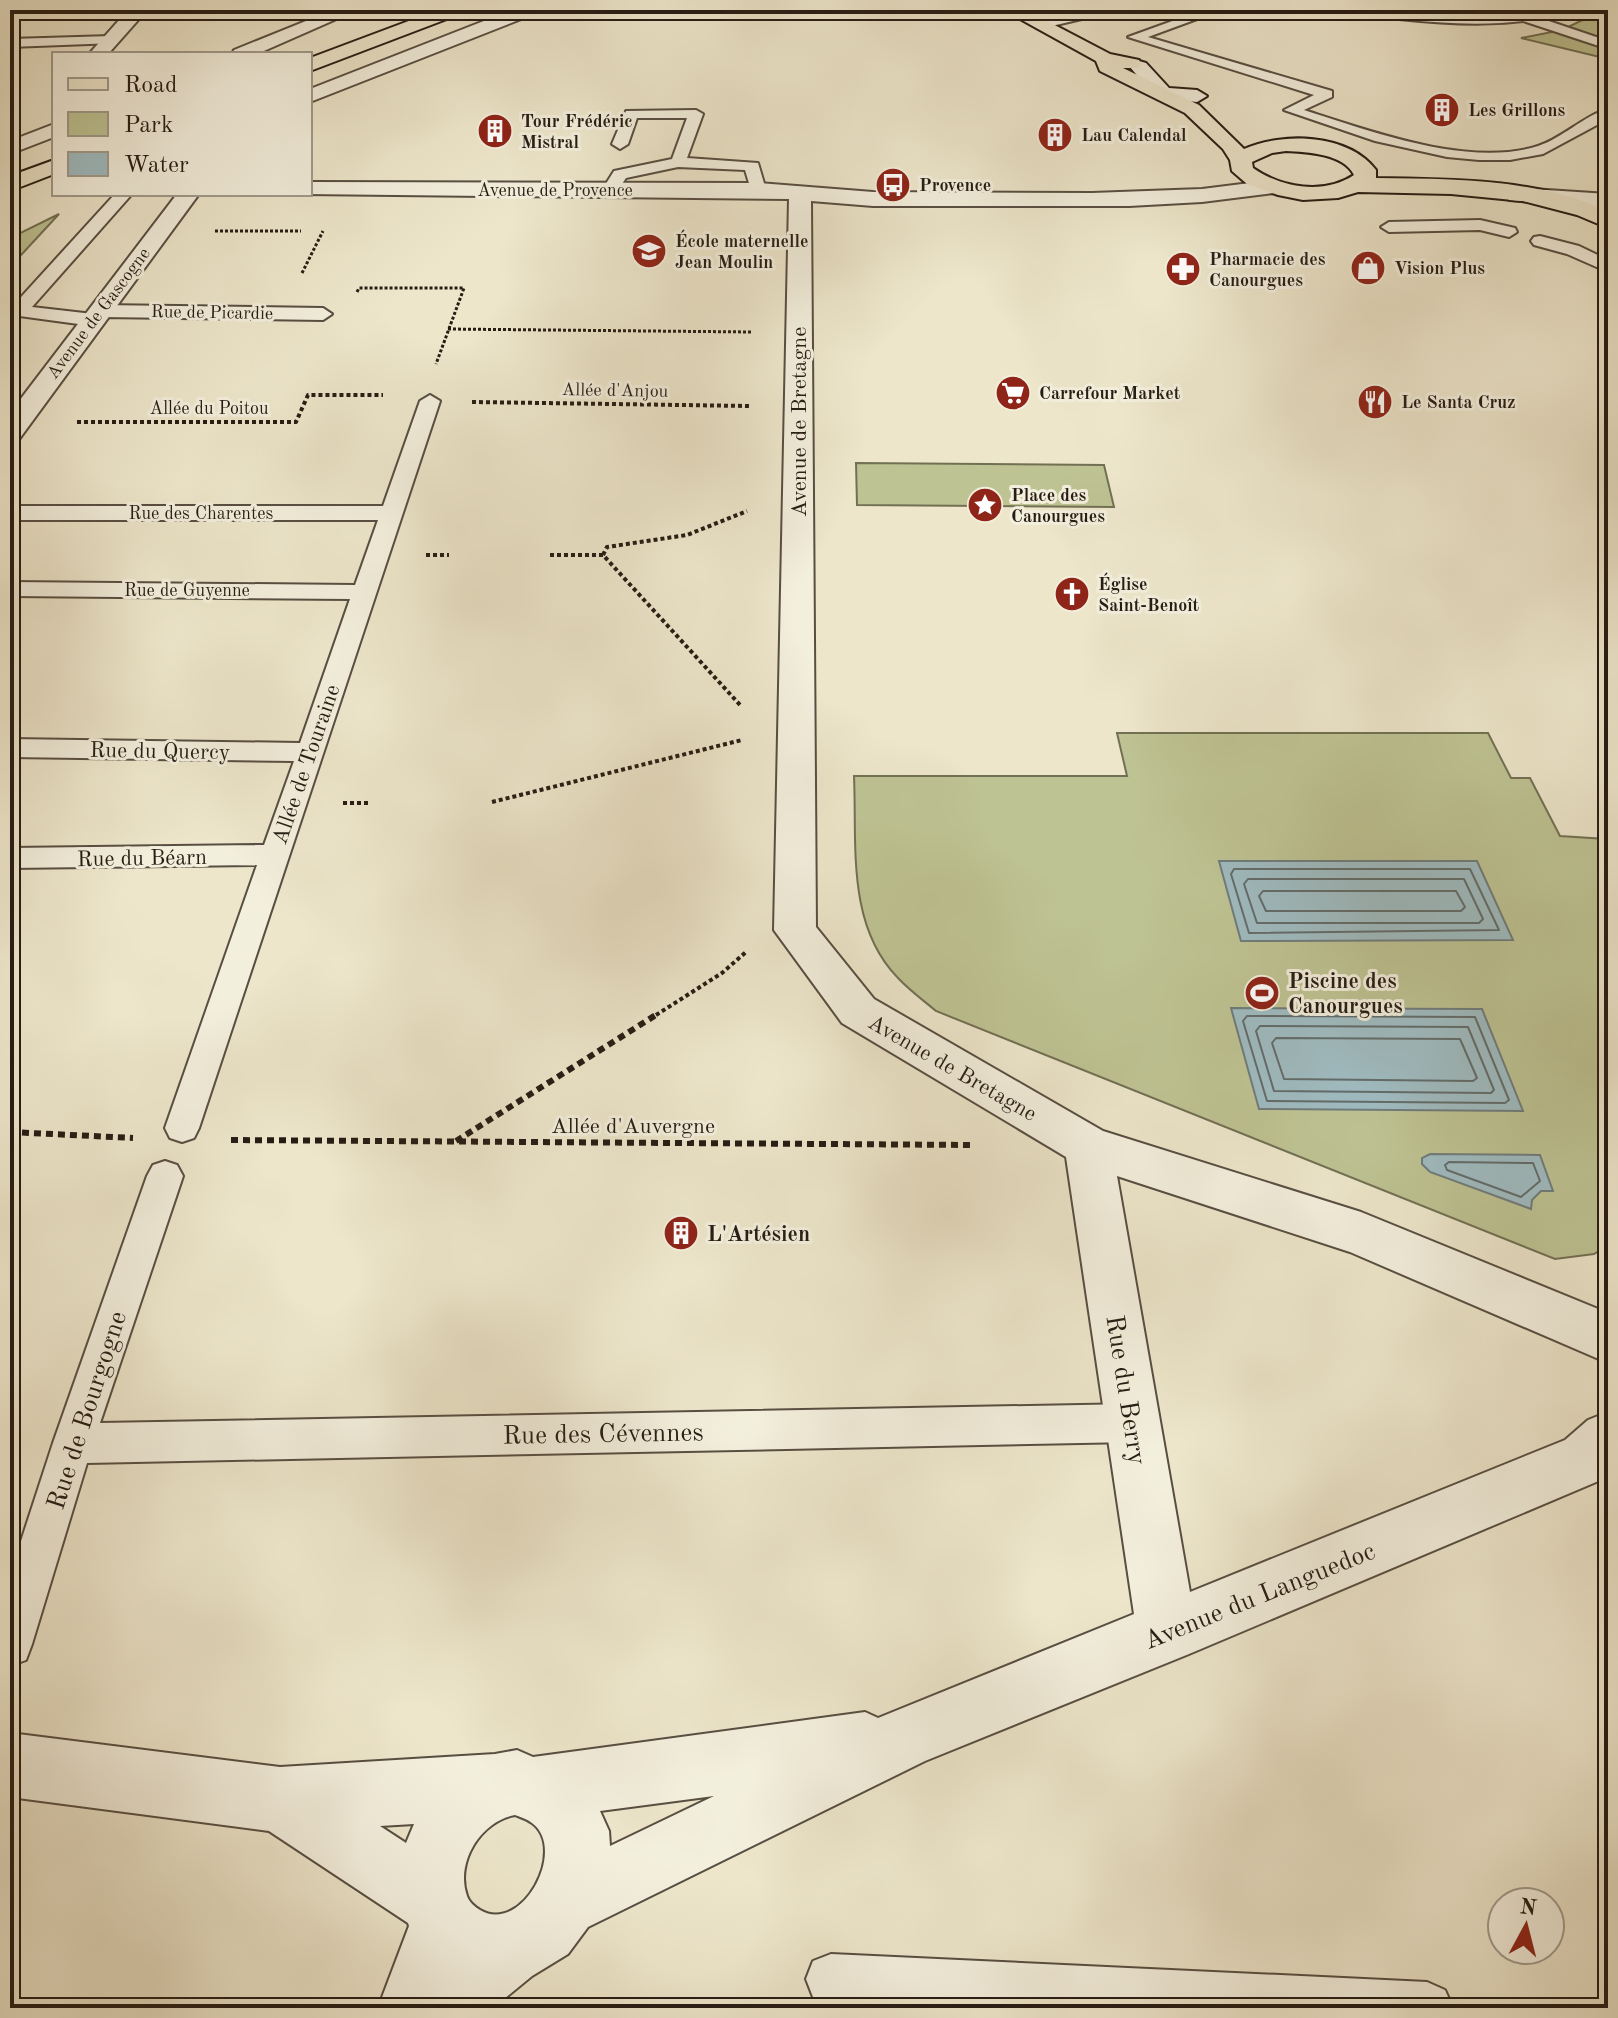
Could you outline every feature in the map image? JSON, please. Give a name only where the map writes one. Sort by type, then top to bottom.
[{"type":"main road","points":[[312,64],[454,10]]},
{"type":"main road","points":[[1013,10],[1104,58],[1127,61],[1222,109]]},
{"type":"main road","points":[[1104,58],[1107,67],[1192,109],[1231,145],[1242,165],[1274,187],[1330,192],[1358,174],[1554,186],[1608,200]]},
{"type":"main road","points":[[1260,128],[1299,146]]},
{"type":"main road","points":[[1242,165],[1261,148],[1299,146],[1335,152],[1358,174],[1415,184],[1517,195],[1570,205],[1608,221]]},
{"type":"main road","points":[[10,184],[52,167]]},
{"type":"street","points":[[104,47],[138,10]]},
{"type":"street","points":[[246,52],[348,10]]},
{"type":"street","points":[[312,95],[528,10]]},
{"type":"street","points":[[1039,24],[1097,10]]},
{"type":"street","points":[[1367,10],[1440,18],[1521,16],[1559,10]]},
{"type":"street","points":[[1139,67],[1163,94],[1197,96]]},
{"type":"street","points":[[10,148],[49,124]]},
{"type":"street","name":"Avenue de Provence","points":[[800,191],[836,185],[1193,186],[1242,165]]},
{"type":"street","points":[[1554,186],[1608,183]]},
{"type":"street","name":"Avenue de Provence","points":[[312,189],[758,190],[800,191],[836,197],[1171,198],[1221,196],[1274,187]]},
{"type":"street","name":"Avenue de Bretagne","points":[[800,191],[798,483],[782,733],[795,930],[858,1011],[1088,1146],[1361,1234],[1608,1338]]},
{"type":"street","points":[[1517,195],[1608,200]]},
{"type":"street","name":"Avenue de Gascogne","points":[[14,427],[186,196]]},
{"type":"street","name":"Rue du Berry","points":[[1088,1146],[1151,1547],[1168,1633]]},
{"type":"street","name":"Avenue du Languedoc","points":[[568,1901],[903,1739],[1585,1460],[1608,1439]]},
{"type":"street","name":"Avenue du Languedoc","points":[[10,1765],[280,1800],[516,1786],[903,1739]]},
{"type":"street","points":[[437,2008],[507,1952],[531,1942],[552,1924],[568,1901],[577,1873],[578,1845],[571,1820],[557,1801],[516,1786],[471,1798],[453,1819],[439,1843],[432,1872],[439,1912],[460,1942],[482,1952],[507,1952]]},
{"type":"street","name":"Avenue du Languedoc","points":[[280,1800],[439,1912]]},
{"type":"street","points":[[413,2008],[439,1912]]},
{"type":"lane","points":[[1210,12],[1135,37],[1327,94],[1291,110],[1371,136],[1447,151],[1510,156],[1541,150],[1608,113]]},
{"type":"lane","points":[[1521,16],[1608,45]]},
{"type":"lane","points":[[10,43],[104,47]]},
{"type":"lane","points":[[620,144],[631,114],[696,114],[678,162]]},
{"type":"lane","points":[[1335,152],[1371,136]]},
{"type":"lane","points":[[610,190],[620,174],[678,162],[752,166],[758,190]]},
{"type":"lane","name":"Rue de Picardie","points":[[122,196],[19,311],[97,316],[323,314]]},
{"type":"lane","points":[[1389,227],[1480,225],[1509,232]]},
{"type":"lane","points":[[1540,241],[1573,250],[1608,267]]},
{"type":"lane","name":"Allée de Touraine","points":[[182,1128],[430,401]]},
{"type":"lane","name":"Rue des Charentes","points":[[10,513],[391,513]]},
{"type":"lane","name":"Rue de Guyenne","points":[[10,589],[364,592]]},
{"type":"lane","name":"Rue du Quercy","points":[[10,748],[310,752]]},
{"type":"lane","name":"Rue du Béarn","points":[[10,858],[274,855]]},
{"type":"lane","name":"Rue de Bourgogne","points":[[10,1644],[73,1443],[165,1176]]},
{"type":"lane","name":"Rue des Cévennes","points":[[73,1443],[1133,1423]]},
{"type":"lane","points":[[831,1979],[1427,2008]]},
{"type":"path","points":[[159,231],[325,231],[301,277]]},
{"type":"path","points":[[346,288],[464,288],[434,369]]},
{"type":"path","points":[[323,314],[346,310],[359,288]]},
{"type":"path","points":[[448,329],[798,333]]},
{"type":"path","name":"Allée du Poitou","points":[[14,427],[296,422],[308,395],[413,396],[430,401]]},
{"type":"path","name":"Allée d'Anjou","points":[[430,401],[799,407]]},
{"type":"path","points":[[603,555],[607,547],[687,535],[733,519],[798,483]]},
{"type":"path","points":[[550,555],[603,555],[782,733]]},
{"type":"path","points":[[492,802],[782,733]]},
{"type":"path","points":[[455,1141],[722,973],[795,907]]},
{"type":"path","points":[[10,1132],[147,1138]]},
{"type":"path","name":"Allée d'Auvergne","points":[[224,1140],[977,1146]]},
{"type":"green space","points":[[1608,10],[1608,59],[1521,38],[1562,30]]},
{"type":"green space","points":[[59,214],[10,267],[10,238]]},
{"type":"green space","points":[[856,463],[1104,465],[1114,507],[857,505]]},
{"type":"green space","name":"Piscine des Canourgues","points":[[1117,733],[1488,733],[1511,778],[1530,778],[1560,836],[1606,839],[1608,1245],[1594,1254],[1555,1259],[936,1011],[898,978],[881,957],[862,909],[856,856],[854,776],[1127,776]]},
{"type":"water","points":[[1219,861],[1477,861],[1513,940],[1241,941]]},
{"type":"water","points":[[1231,1008],[1482,1009],[1523,1111],[1259,1109]]},
{"type":"water","points":[[1430,1154],[1540,1155],[1553,1191],[1541,1191],[1532,1200],[1531,1209],[1430,1172],[1422,1164],[1422,1158]]},
{"type":"place","name":"Les Grillons","points":[[1442,110]]},
{"type":"place","name":"Tour Frédéric Mistral","points":[[495,131]]},
{"type":"place","name":"Lau Calendal","points":[[1055,135]]},
{"type":"place","name":"Provence","points":[[893,185]]},
{"type":"place","name":"École maternelle Jean Moulin","points":[[649,251]]},
{"type":"place","name":"Vision Plus","points":[[1368,268]]},
{"type":"place","name":"Pharmacie des Canourgues","points":[[1183,269]]},
{"type":"place","name":"Carrefour Market","points":[[1013,393]]},
{"type":"place","name":"Le Santa Cruz","points":[[1375,402]]},
{"type":"place","name":"Place des Canourgues","points":[[985,505]]},
{"type":"place","name":"Église Saint-Benoît","points":[[1072,594]]},
{"type":"place","name":"Piscine des Canourgues","points":[[1262,993]]},
{"type":"place","name":"L'Artésien","points":[[681,1233]]}]
